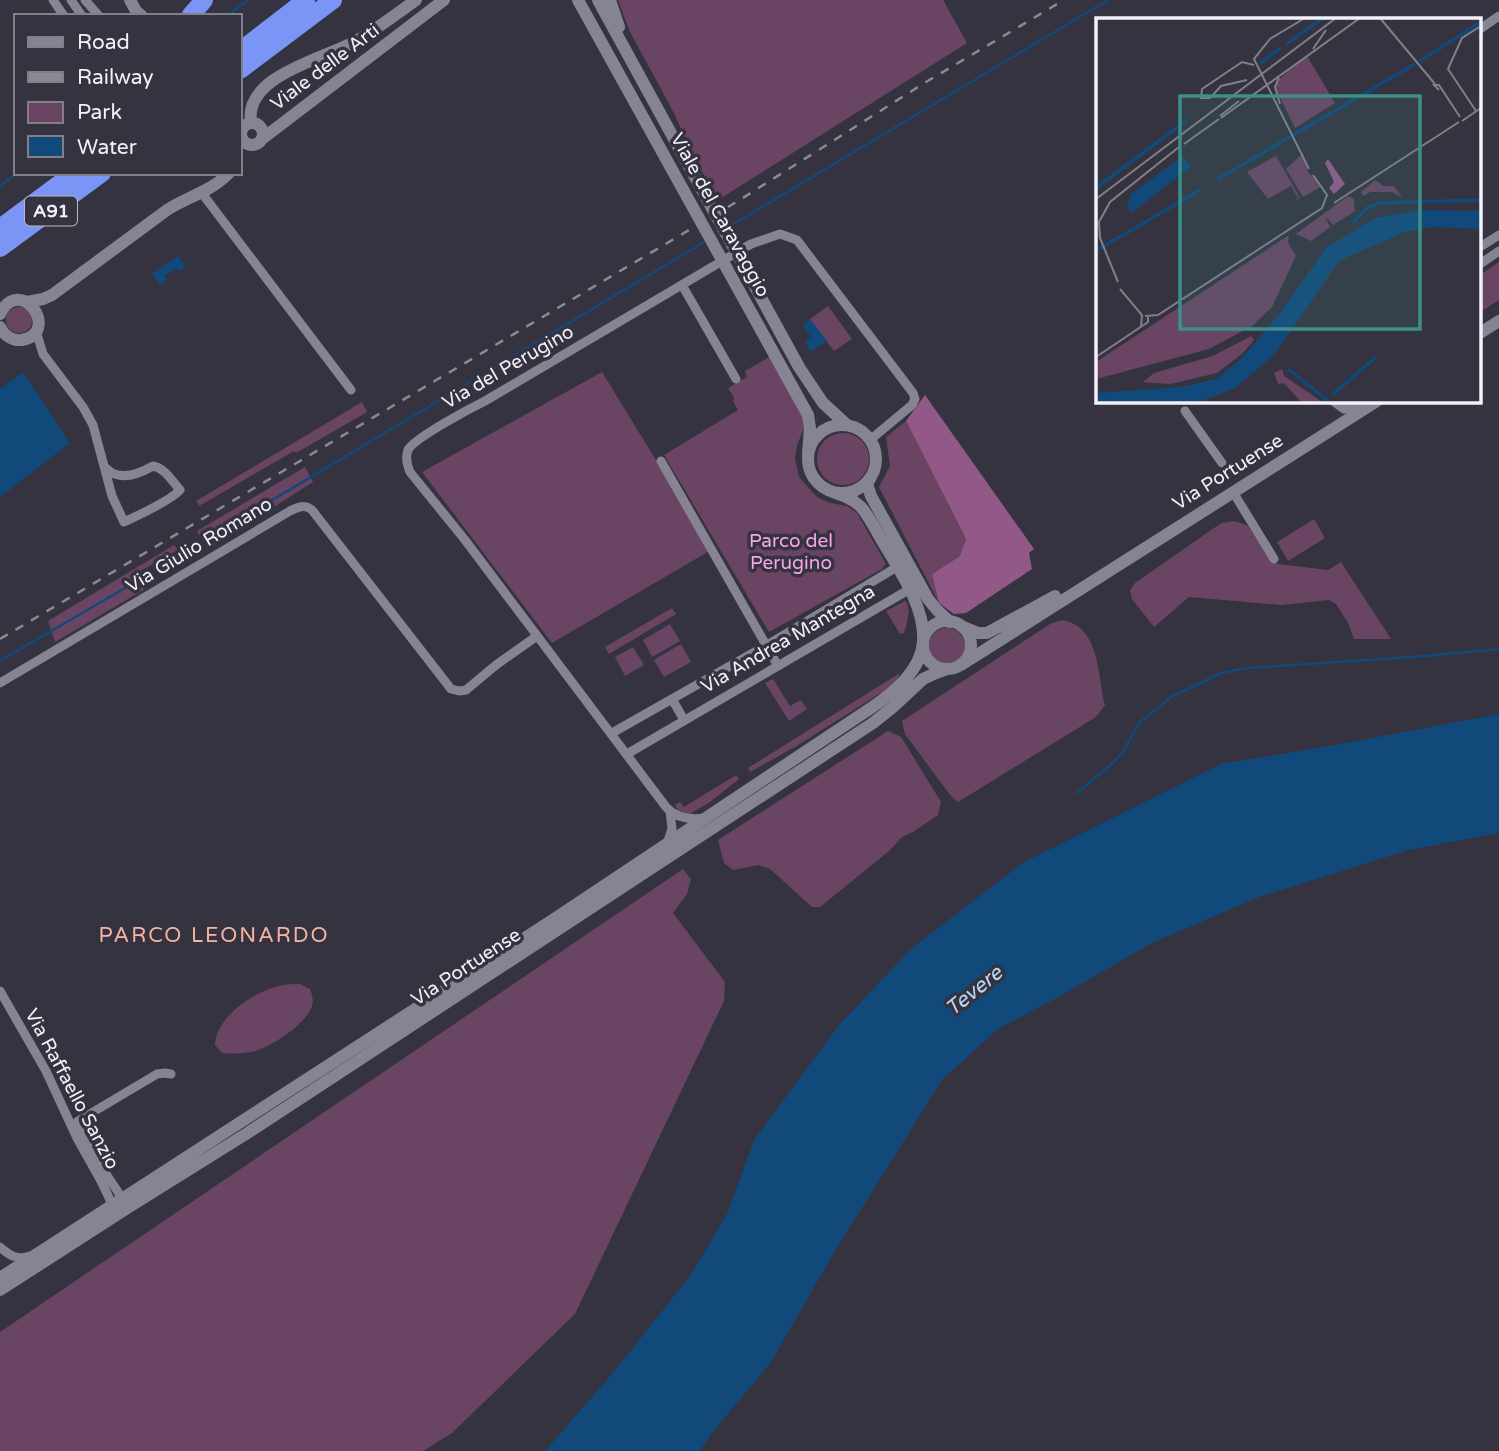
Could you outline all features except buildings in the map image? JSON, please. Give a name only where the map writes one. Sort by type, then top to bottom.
[{"type":"highway","points":[[193,14],[204,0]]},
{"type":"highway","points":[[242,49],[306,0]]},
{"type":"highway","points":[[242,68],[333,0]]},
{"type":"highway","name":"A91","points":[[0,228],[71,175]]},
{"type":"highway","name":"A91","points":[[0,248],[99,175]]},
{"type":"street","points":[[85,0],[97,14]]},
{"type":"street","points":[[251,122],[253,102],[272,82],[364,37],[416,0]]},
{"type":"street","name":"Viale delle Arti","points":[[242,139],[248,144],[262,139],[444,0]]},
{"type":"street","name":"Viale del Caravaggio","points":[[578,0],[808,415],[808,454]]},
{"type":"street","name":"Viale del Caravaggio","points":[[597,0],[799,367],[822,403],[847,425]]},
{"type":"street","points":[[610,0],[626,51]]},
{"type":"street","points":[[1482,27],[1499,16]]},
{"type":"street","name":"Viale delle Arti","points":[[242,130],[244,125],[251,122],[257,124],[262,129],[262,139]]},
{"type":"street","name":"Viale delle Arti","points":[[242,154],[248,144]]},
{"type":"street","points":[[27,302],[52,295],[175,205],[215,185],[227,175]]},
{"type":"street","points":[[201,192],[351,390]]},
{"type":"street","name":"Via del Perugino","points":[[670,811],[409,470],[406,460],[408,451],[414,443],[446,423],[751,244],[780,234],[797,240],[915,396],[910,407],[870,440]]},
{"type":"street","points":[[1482,246],[1499,235]]},
{"type":"street","points":[[1482,263],[1499,251]]},
{"type":"street","points":[[681,285],[736,379]]},
{"type":"street","points":[[52,295],[38,317],[36,331],[43,354],[83,407],[93,425],[112,496],[124,522],[170,498],[180,489],[165,472],[153,466],[116,482],[112,496]]},
{"type":"street","points":[[0,314],[10,302],[20,300],[35,309],[38,317]]},
{"type":"street","points":[[1482,332],[1499,321]]},
{"type":"street","points":[[0,327],[11,340],[43,354]]},
{"type":"street","points":[[11,340],[29,337],[36,331]]},
{"type":"street","points":[[1334,402],[1344,409],[1373,403]]},
{"type":"street","points":[[1329,431],[1337,412],[1334,402]]},
{"type":"street","name":"Via Portuense","points":[[961,665],[1373,403]]},
{"type":"street","points":[[1185,411],[1222,463]]},
{"type":"street","points":[[847,425],[858,429],[870,440],[875,449],[876,460],[867,484],[871,496],[932,605],[967,632],[970,653],[961,665],[947,669],[932,664],[927,658],[920,618],[910,589],[863,508],[850,498],[824,488],[811,474],[808,454],[811,444],[817,435],[826,429],[847,425]]},
{"type":"street","points":[[661,461],[778,666]]},
{"type":"street","points":[[106,468],[110,473],[129,475]]},
{"type":"street","points":[[833,492],[853,491],[870,479]]},
{"type":"street","points":[[1233,492],[1274,559]]},
{"type":"street","name":"Via Giulio Romano","points":[[0,683],[301,506],[312,510],[451,690],[466,690],[537,636]]},
{"type":"street","name":"Via Andrea Mantegna","points":[[612,733],[897,567]]},
{"type":"street","name":"Via Portuense","points":[[956,624],[987,634],[1055,596],[1100,576]]},
{"type":"street","name":"Via Andrea Mantegna","points":[[627,754],[910,589]]},
{"type":"street","points":[[923,643],[929,630],[935,625],[942,622],[956,624]]},
{"type":"street","name":"Via Portuense","points":[[0,1278],[667,845],[887,696],[910,673],[923,643]]},
{"type":"street","name":"Via Portuense","points":[[0,1290],[246,1134],[873,723],[927,677],[947,669]]},
{"type":"street","points":[[672,699],[684,720]]},
{"type":"street","points":[[667,845],[671,829],[670,811],[686,819],[707,818]]},
{"type":"street","name":"Via Raffaello Sanzio","points":[[0,991],[46,1071],[77,1139],[117,1201]]},
{"type":"street","points":[[117,1201],[108,1177],[78,1121],[157,1074],[172,1074]]},
{"type":"street","points":[[0,1247],[15,1257],[26,1258],[35,1254]]},
{"type":"green space","points":[[618,0],[943,0],[967,43],[718,200],[630,32]]},
{"type":"green space","points":[[1499,262],[1499,300],[1482,311],[1482,274]]},
{"type":"green space","points":[[828,306],[852,339],[834,351],[810,319]]},
{"type":"green space","points":[[19,307],[28,311],[32,320],[28,329],[19,333],[10,329],[6,320],[10,311]]},
{"type":"green space","name":"Parco del Perugino","points":[[771,356],[804,418],[804,428],[795,458],[799,477],[817,497],[847,506],[857,513],[886,564],[882,569],[769,632],[664,455],[738,410],[728,388],[747,377],[745,371]]},
{"type":"green space","points":[[602,372],[711,550],[552,643],[422,472]]},
{"type":"green space","points":[[362,402],[367,412],[199,506],[196,501]]},
{"type":"green space","points":[[906,421],[966,539],[960,556],[932,574],[939,603],[879,487],[890,466],[886,437]]},
{"type":"green space","points":[[843,433],[862,440],[869,459],[862,478],[843,485],[824,478],[817,459],[824,440]]},
{"type":"green space","points":[[305,467],[313,482],[208,549],[197,531]]},
{"type":"green space","points":[[1314,519],[1325,538],[1288,561],[1277,542]]},
{"type":"green space","points":[[1234,521],[1247,525],[1270,560],[1278,564],[1328,570],[1341,562],[1391,639],[1354,639],[1336,604],[1329,600],[1281,605],[1189,597],[1154,627],[1132,599],[1130,590],[1135,583],[1214,528]]},
{"type":"green space","points":[[174,545],[178,550],[137,573],[145,589],[55,642],[48,621]]},
{"type":"green space","points":[[905,601],[908,616],[904,633],[900,634],[886,611]]},
{"type":"green space","points":[[672,608],[676,614],[609,654],[605,647]]},
{"type":"green space","points":[[1062,620],[1075,624],[1091,642],[1105,705],[1096,717],[958,802],[905,734],[902,721],[1050,624]]},
{"type":"green space","points":[[670,624],[680,641],[652,657],[643,640]]},
{"type":"green space","points":[[947,628],[960,633],[965,646],[960,659],[947,664],[934,659],[929,646],[934,633]]},
{"type":"green space","points":[[681,644],[691,662],[664,677],[654,660]]},
{"type":"green space","points":[[633,647],[644,665],[625,676],[615,657]]},
{"type":"green space","points":[[900,673],[887,689],[750,772],[748,768]]},
{"type":"green space","points":[[773,679],[790,706],[801,700],[807,709],[789,721],[765,683]]},
{"type":"green space","points":[[888,731],[901,737],[941,802],[938,815],[902,837],[889,851],[820,907],[812,907],[770,869],[758,865],[733,870],[724,863],[718,840]]},
{"type":"green space","points":[[736,775],[739,779],[710,802],[690,814],[680,814],[675,805],[680,802],[684,807]]},
{"type":"green space","points":[[683,869],[691,879],[687,894],[673,913],[725,982],[724,1001],[575,1314],[452,1433],[423,1451],[0,1451],[0,1332]]},
{"type":"green space","points":[[300,984],[310,989],[313,1004],[303,1020],[280,1039],[247,1053],[222,1053],[215,1045],[222,1024],[239,1006],[272,988]]},
{"type":"shaded area","points":[[925,395],[1034,549],[1029,553],[1032,569],[966,613],[954,614],[939,603],[932,574],[960,556],[966,539],[906,421]]},
{"type":"water","points":[[178,256],[186,266],[179,271],[176,268],[164,276],[167,280],[160,285],[152,274]]},
{"type":"water","points":[[810,319],[827,341],[810,352],[805,341],[811,337],[803,325]]},
{"type":"water","points":[[23,372],[70,443],[0,497],[0,389]]},
{"type":"water","name":"Tevere","points":[[1499,714],[1499,833],[1409,850],[1259,897],[1152,943],[998,1029],[942,1080],[835,1251],[771,1362],[700,1451],[545,1451],[612,1374],[690,1276],[728,1212],[754,1140],[839,1025],[912,948],[1024,862],[1221,764]]},
{"type":"waterway","points":[[230,14],[248,0]]},
{"type":"waterway","points":[[727,228],[1108,0]]},
{"type":"waterway","points":[[0,186],[14,175]]},
{"type":"waterway","points":[[239,520],[706,241]]},
{"type":"waterway","points":[[0,661],[125,588]]},
{"type":"waterway","points":[[1077,793],[1122,753],[1140,722],[1171,697],[1221,673],[1246,668],[1499,649]]},
{"type":"railway","points":[[0,639],[738,201],[926,82],[1064,0]]},
{"type":"district","name":"PARCO LEONARDO","points":[[214,935]]}]
